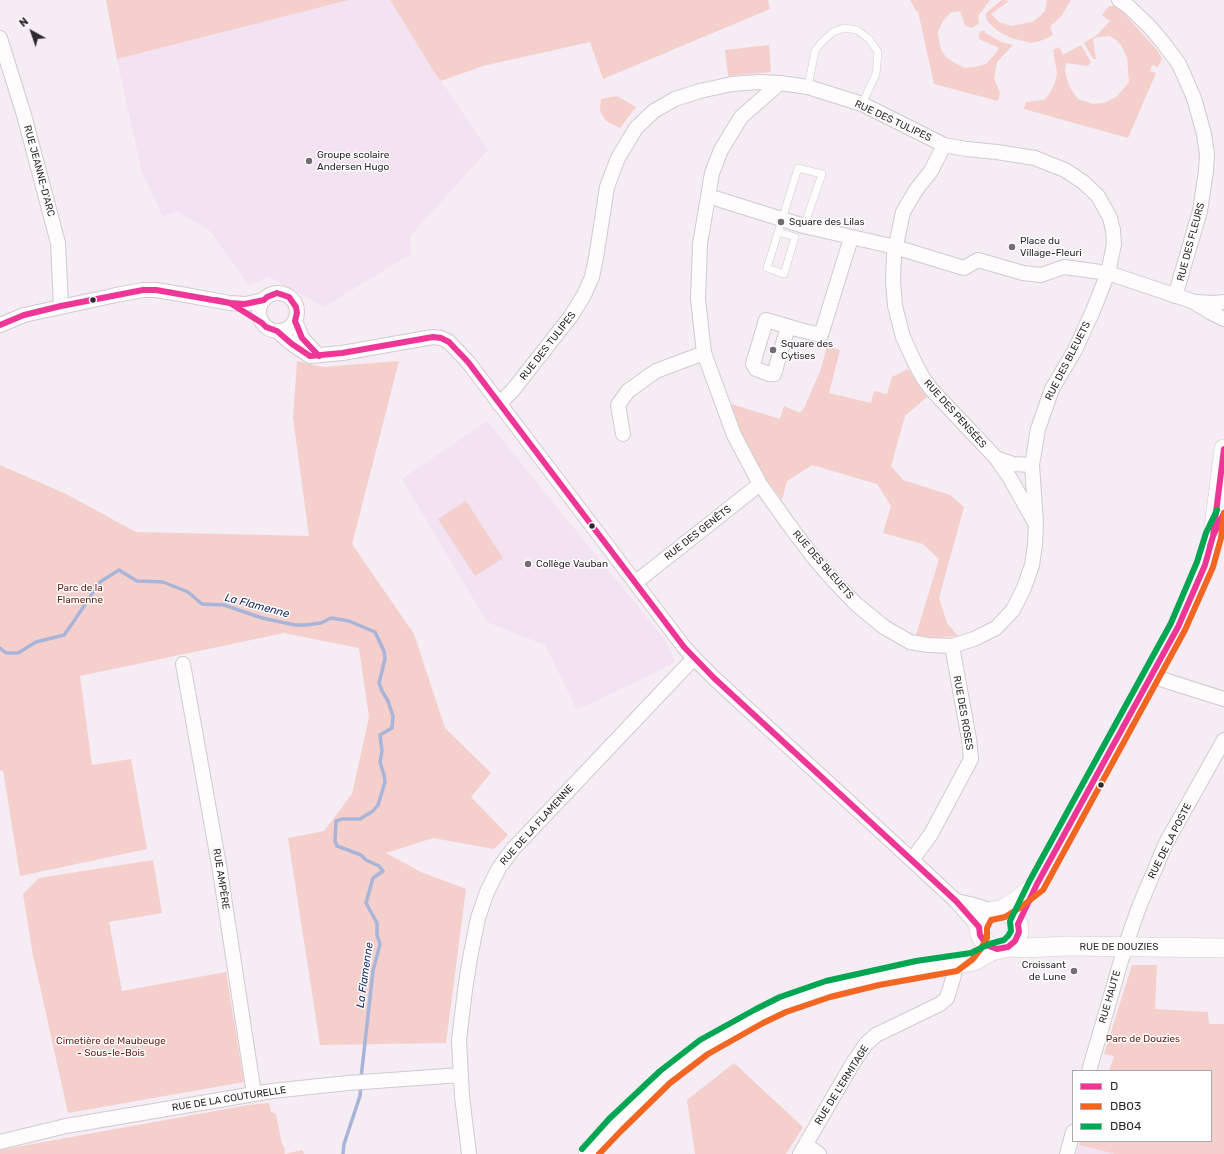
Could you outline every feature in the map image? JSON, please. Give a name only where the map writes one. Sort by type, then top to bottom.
[{"type":"main road","points":[[588,1154],[615,1125],[665,1077],[704,1047],[737,1027],[783,1005],[828,990],[878,977],[953,964],[974,962],[986,953],[1002,948],[1015,941],[1018,928],[1037,884],[1181,620],[1205,565],[1213,536],[1224,449]]},
{"type":"main road","points":[[1213,536],[1224,513]]},
{"type":"main road","points":[[953,964],[967,953],[980,931],[982,920],[986,914],[1016,901],[1037,884]]},
{"type":"main road","points":[[997,910],[1008,912],[1014,917],[1018,928]]},
{"type":"main road","name":"RUE DE DOUZIES","points":[[1018,928],[1033,940],[1048,947],[1224,948]]},
{"type":"main road","points":[[980,931],[984,942],[989,946],[1002,948],[1048,947]]},
{"type":"street","name":"RUE DES FLEURS","points":[[1119,0],[1128,6],[1149,26],[1179,64],[1194,98],[1204,134],[1207,154],[1200,211],[1175,296]]},
{"type":"street","name":"RUE JEANNE-D'ARC","points":[[0,38],[24,115],[58,243],[61,306]]},
{"type":"street","name":"RUE DES TULIPES","points":[[499,404],[513,390],[572,316],[584,294],[592,277],[607,187],[618,158],[636,128],[654,111],[675,99],[700,91],[732,84],[759,82],[808,87],[862,104],[944,145],[1036,158],[1066,170],[1083,182],[1098,196],[1110,218],[1114,244],[1108,273]]},
{"type":"street","name":"RUE DES BLEUETS","points":[[780,83],[741,118],[721,150],[712,173],[700,244],[698,299],[704,353],[734,435],[760,484],[792,529],[833,580],[862,608],[884,627],[910,642],[928,645],[952,646],[974,639],[996,628],[1013,610],[1024,588],[1032,565],[1035,545],[1036,523],[1032,465],[1038,429],[1052,389],[1075,350],[1108,273]]},
{"type":"street","name":"RUE DES PENSÉES","points":[[944,145],[931,171],[916,190],[903,212],[895,247],[893,280],[895,306],[903,337],[915,364],[931,389],[996,458],[1010,478],[1036,523]]},
{"type":"street","points":[[708,196],[804,226],[895,247],[964,268],[978,260],[1023,273],[1041,275],[1064,267],[1108,273],[1192,301],[1215,303],[1224,302]]},
{"type":"street","points":[[788,327],[821,335],[852,238]]},
{"type":"street","points":[[0,325],[24,315],[61,306],[143,290],[156,290],[230,303],[245,304],[264,300]]},
{"type":"street","points":[[262,323],[259,312],[260,307],[267,297],[277,293],[289,297],[296,307],[297,313],[295,321],[288,328],[277,331]]},
{"type":"street","points":[[1192,301],[1224,319]]},
{"type":"street","points":[[230,303],[266,327],[277,331],[292,344],[310,356],[318,356],[433,337],[441,338],[449,342],[468,362],[684,647],[714,678],[956,901],[980,931]]},
{"type":"street","points":[[295,321],[302,338],[318,356]]},
{"type":"street","points":[[623,434],[618,405],[628,391],[656,371],[704,353]]},
{"type":"street","name":"RUE DES PENSÉES","points":[[996,458],[1013,464],[1032,465]]},
{"type":"street","points":[[1010,478],[1023,481],[1033,479]]},
{"type":"street","name":"RUE DES GENÊTS","points":[[636,582],[760,484]]},
{"type":"street","name":"RUE DES ROSES","points":[[912,860],[931,834],[971,759],[969,739],[952,646]]},
{"type":"street","name":"RUE DE LA FLAMENNE","points":[[469,1154],[462,1096],[459,1040],[470,958],[478,918],[487,892],[499,868],[513,849],[694,658]]},
{"type":"street","name":"RUE AMPÈRE","points":[[183,664],[220,871],[254,1094]]},
{"type":"street","points":[[1151,676],[1224,699]]},
{"type":"street","name":"RUE DE LA POSTE","points":[[1125,947],[1138,907],[1166,843],[1224,740]]},
{"type":"street","points":[[956,901],[997,910]]},
{"type":"street","name":"RUE HAUTE","points":[[1089,1070],[1125,947]]},
{"type":"street","name":"RUE DE L'ERMITAGE","points":[[803,1149],[853,1063],[866,1044],[876,1035],[940,1004],[947,998],[954,975],[953,964]]},
{"type":"street","name":"RUE DE LA COUTURELLE","points":[[0,1142],[66,1126],[254,1094],[348,1083],[461,1075]]},
{"type":"street","points":[[1067,1154],[1072,1136]]},
{"type":"street","points":[[803,1149],[819,1154]]},
{"type":"lane","points":[[808,87],[815,51],[821,43],[833,32],[844,28],[857,30],[869,39],[878,52],[876,74],[862,104]]},
{"type":"lane","points":[[778,232],[795,237],[784,274],[767,268],[778,232],[783,219],[798,168],[822,174],[804,226]]},
{"type":"shaded area","name":"Groupe scolaire Andersen Hugo","points":[[349,0],[390,0],[436,75],[488,150],[410,236],[411,254],[324,307],[268,276],[250,286],[209,230],[177,211],[163,216],[142,173],[117,59]]},
{"type":"shaded area","name":"Collège Vauban","points":[[487,421],[664,639],[676,662],[577,710],[545,645],[487,622],[402,479]]},
{"type":"shaded area","points":[[1079,1145],[1115,1154],[1076,1154]]},
{"type":"green space","points":[[106,0],[349,0],[117,59]]},
{"type":"green space","points":[[390,0],[768,0],[770,9],[603,79],[590,42],[483,66],[441,81]]},
{"type":"green space","points":[[910,0],[990,0],[978,16],[979,23],[972,28],[965,26],[960,11],[950,13],[943,21],[938,31],[938,36],[941,50],[946,57],[965,68],[986,64],[999,48],[979,39],[979,33],[983,30],[1001,42],[1013,45],[997,62],[994,78],[1000,93],[998,101],[934,84],[918,11],[917,12]]},
{"type":"green space","points":[[1002,0],[1009,1],[991,14],[999,22],[1011,26],[1032,22],[1039,17],[1045,11],[1047,0],[1071,0],[1062,15],[1050,27],[1053,35],[1031,43],[1011,38],[998,31],[988,22],[986,13]]},
{"type":"green space","points":[[1109,6],[1116,6],[1122,11],[1157,50],[1162,59],[1158,67],[1152,65],[1150,71],[1156,73],[1128,138],[1024,109],[1026,102],[1044,100],[1050,93],[1055,83],[1057,73],[1053,50],[1059,47],[1063,55],[1081,45],[1091,62],[1088,66],[1066,63],[1065,71],[1069,86],[1078,99],[1093,104],[1104,103],[1116,97],[1126,86],[1129,81],[1127,57],[1121,45],[1110,36],[1097,37],[1093,39],[1096,59],[1093,59],[1084,43],[1097,35],[1110,21],[1102,15]]},
{"type":"green space","points":[[769,45],[771,72],[728,76],[725,50]]},
{"type":"green space","points":[[617,96],[636,107],[620,128],[606,121],[600,111],[601,99]]},
{"type":"green space","points":[[827,346],[840,350],[829,393],[871,403],[874,391],[887,394],[892,377],[908,369],[927,397],[905,416],[891,466],[903,480],[950,495],[964,507],[939,598],[947,623],[958,636],[929,638],[916,635],[939,559],[923,544],[883,533],[891,506],[877,484],[812,465],[787,481],[782,500],[761,472],[748,449],[728,403],[780,419],[784,406],[800,413],[805,406],[821,369]]},
{"type":"green space","name":"Parc de la Flamenne","points":[[297,361],[323,367],[399,361],[352,544],[414,634],[445,728],[491,773],[471,797],[508,835],[494,849],[433,838],[386,853],[421,872],[466,889],[446,1043],[320,1045],[288,838],[324,831],[352,794],[369,717],[359,648],[284,633],[80,676],[92,765],[131,759],[147,849],[20,876],[3,770],[0,771],[0,465],[66,494],[136,532],[309,536],[293,418]]},
{"type":"green space","points":[[466,501],[503,558],[475,576],[438,519]]},
{"type":"green space","name":"Cimetière de Maubeuge - Sous-le-Bois","points":[[153,860],[162,913],[109,922],[122,991],[226,972],[244,1082],[68,1113],[33,955],[23,894],[39,878]]},
{"type":"green space","name":"Parc de Douzies","points":[[1132,965],[1157,965],[1155,1009],[1208,1012],[1209,1024],[1224,1024],[1224,1154],[1115,1154],[1079,1145],[1080,1142],[1212,1142],[1212,1070],[1109,1070],[1114,1056],[1104,1054]]},
{"type":"green space","points":[[734,1063],[803,1127],[786,1154],[695,1154],[687,1100]]},
{"type":"green space","points":[[269,1103],[271,1112],[276,1114],[285,1154],[0,1154],[0,1150],[248,1105]]},
{"type":"green space","points":[[302,1150],[304,1154],[285,1154]]},
{"type":"waterway","name":"La Flamenne","points":[[0,648],[6,653],[18,653],[36,642],[64,635],[100,582],[119,570],[137,581],[163,582],[188,592],[202,604],[224,605],[262,618],[295,625],[321,623],[331,618],[349,621],[375,632],[384,651],[385,659],[379,683],[388,701],[393,716],[392,728],[380,735],[382,751],[380,762],[385,782],[378,805],[373,811],[360,819],[342,819],[336,821],[335,841],[337,846],[361,855],[366,860],[379,866],[383,871],[373,878],[366,903],[377,923],[377,935],[380,944],[373,971],[361,1078]]},
{"type":"waterway","name":"La Flamenne","points":[[343,1154],[344,1144],[360,1096],[361,1084]]},
{"type":"transit line","name":"D","points":[[0,325],[24,315],[61,306],[143,290],[156,290],[230,303],[266,327],[277,331],[292,344],[310,356],[342,353],[433,337],[441,338],[449,342],[468,362],[684,647],[714,678],[956,901],[979,927],[980,935],[984,941],[989,946],[997,949],[1008,947],[1015,941],[1019,932],[1018,924],[1037,884],[1178,627],[1205,565],[1213,536],[1224,513]]},
{"type":"transit line","name":"D","points":[[216,300],[245,304],[264,300],[267,297],[277,293],[289,297],[296,307],[297,313],[295,321],[302,338],[319,356]]},
{"type":"transit line","name":"D","points":[[1210,546],[1213,536],[1224,449]]},
{"type":"transit line","name":"DB04","points":[[582,1149],[609,1119],[660,1071],[700,1040],[756,1009],[780,997],[826,981],[916,961],[971,953],[989,944],[1004,940],[1008,936],[1011,931],[1010,921],[1030,880],[1171,623],[1197,562],[1206,533],[1217,510]]},
{"type":"transit line","name":"DB03","points":[[599,1154],[670,1083],[708,1054],[763,1023],[786,1012],[830,997],[879,985],[957,971],[973,959],[980,950],[987,938],[987,928],[991,920],[1005,917],[1043,890],[1185,630],[1213,567],[1221,538],[1224,513]]},
{"type":"place","name":"Groupe scolaire Andersen Hugo","points":[[309,161]]},
{"type":"place","name":"Square des Lilas","points":[[781,222]]},
{"type":"place","name":"Place du Village-Fleuri","points":[[1012,247]]},
{"type":"place","name":"Square des Cytises","points":[[773,350]]},
{"type":"place","name":"Collège Vauban","points":[[528,564]]},
{"type":"place","name":"Croissant de Lune","points":[[1074,971]]}]
